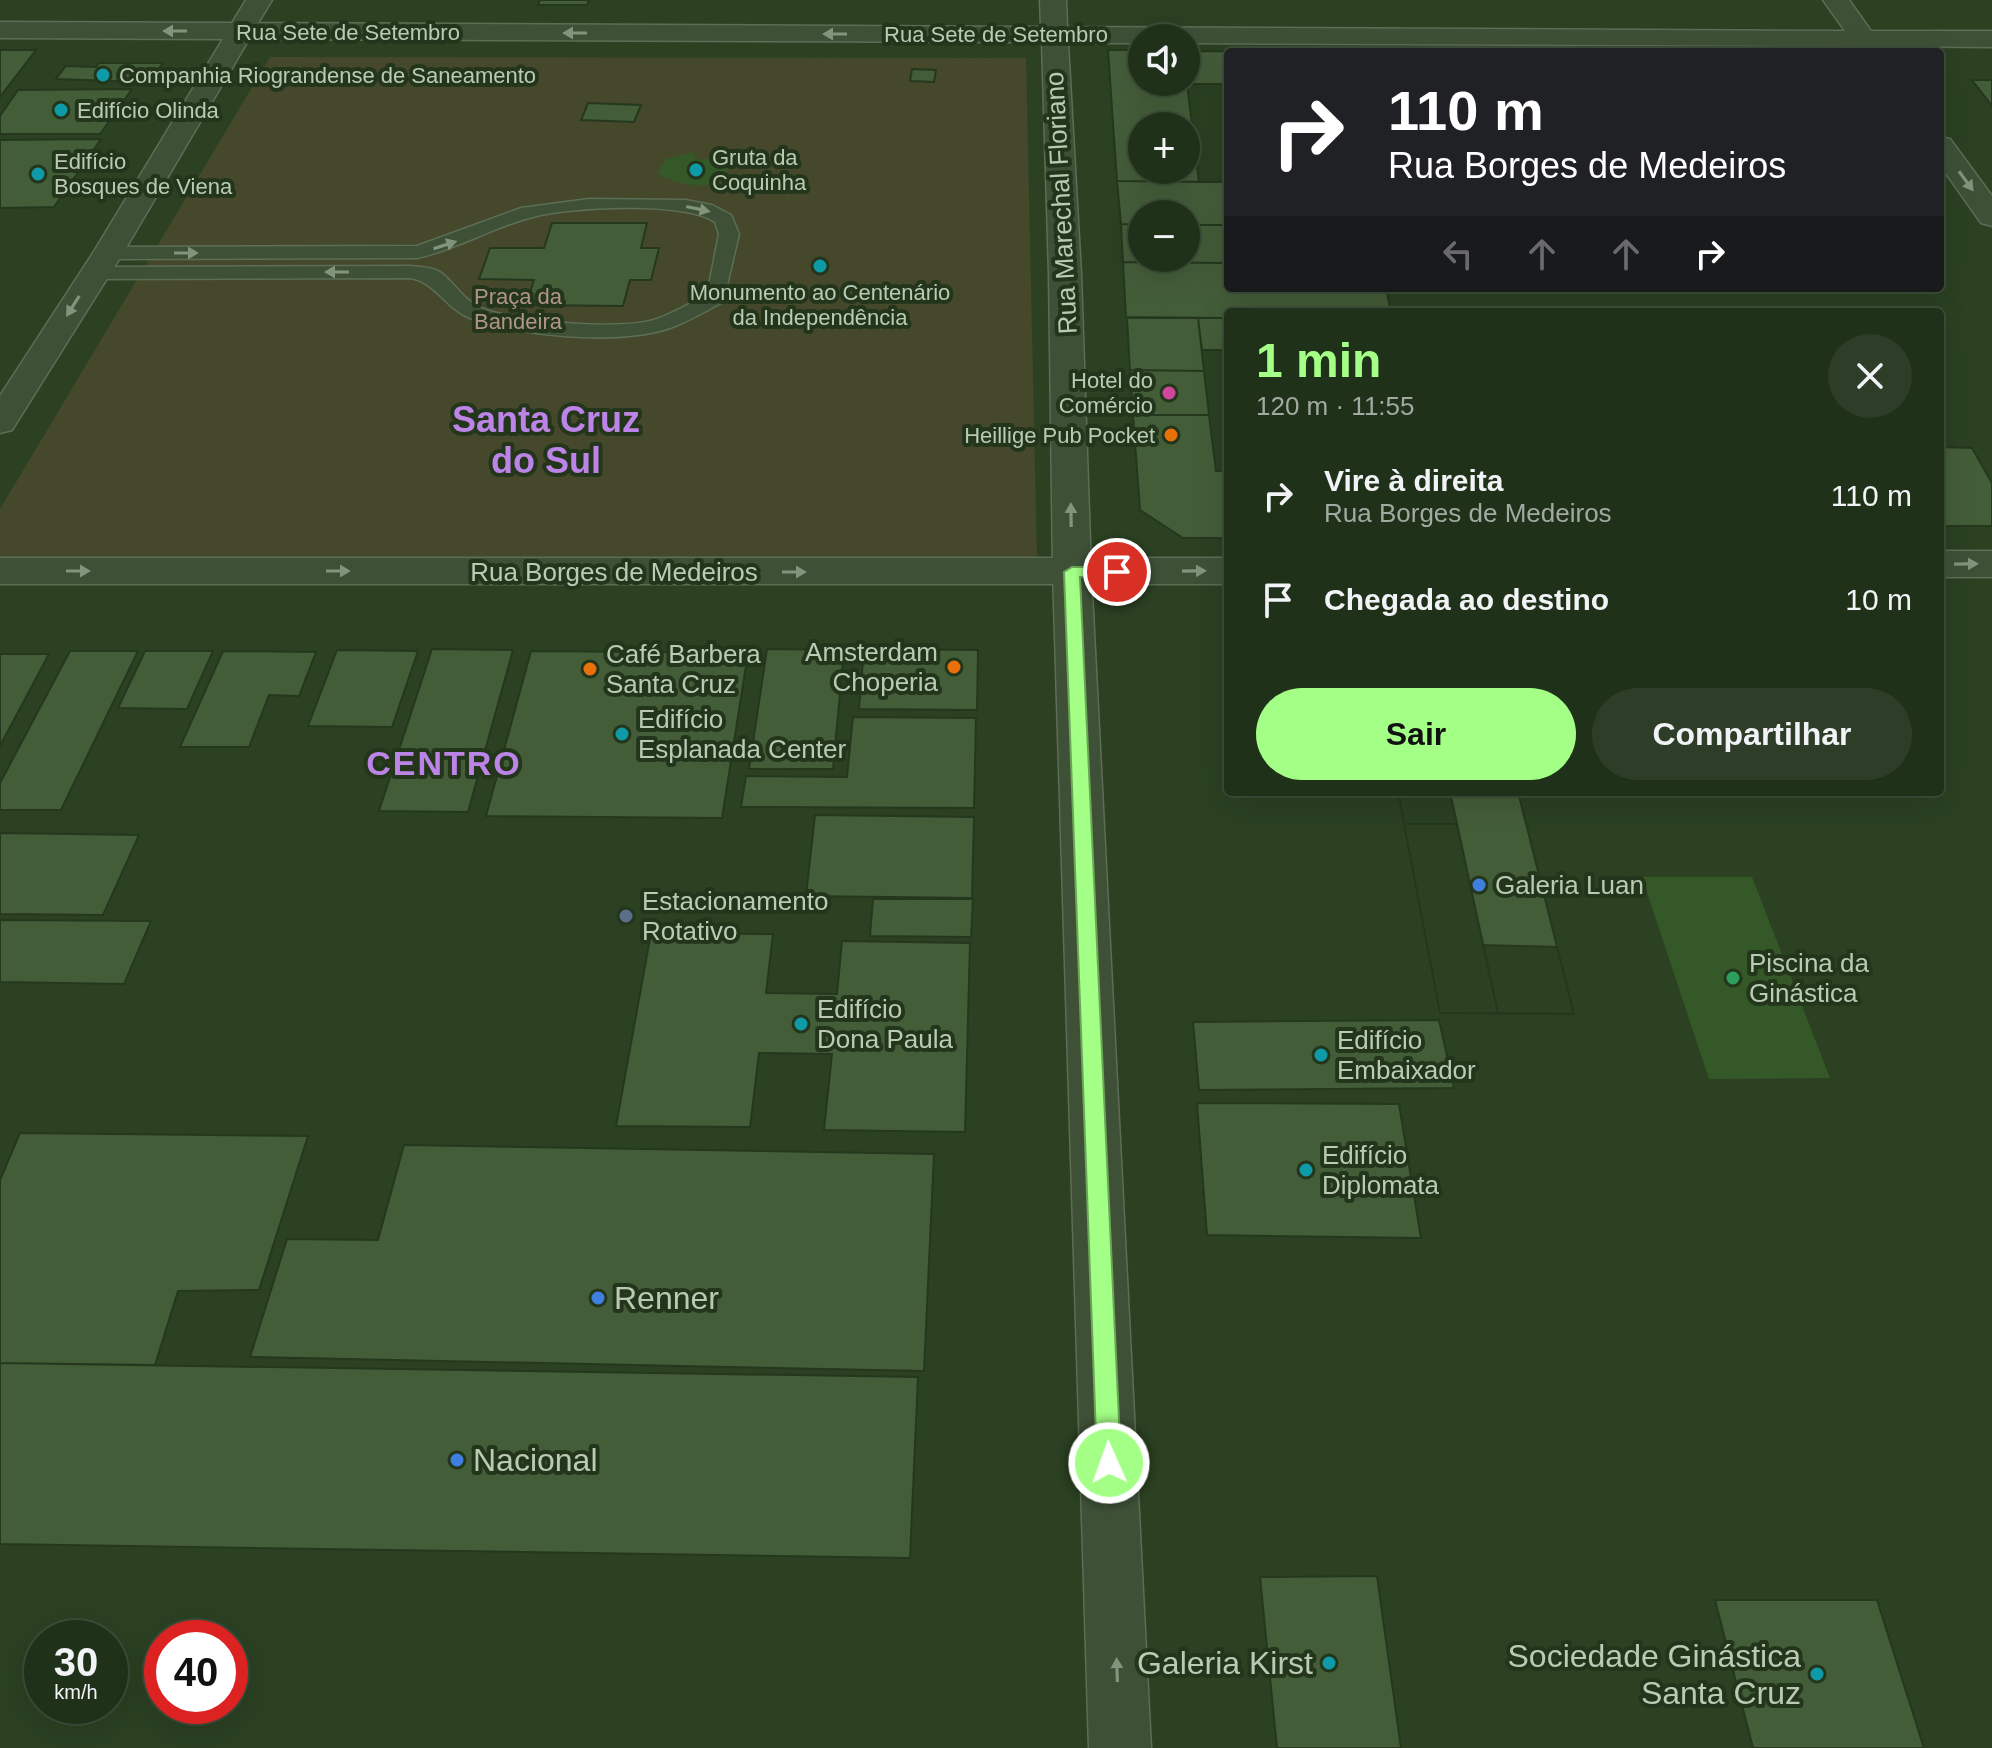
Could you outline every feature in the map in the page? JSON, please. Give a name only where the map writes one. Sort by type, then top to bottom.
[{"type":"street","points":[[0,422],[102,263],[259,0]]},
{"type":"street","points":[[1836,0],[1868,45]]},
{"type":"street","name":"Rua Sete de Setembro","points":[[0,30],[238,31],[1053,17],[1868,45],[1992,39]]},
{"type":"street","name":"Rua Marechal Floriano","points":[[1053,17],[1065,274],[1072,572],[1120,1748]]},
{"type":"street","points":[[1944,151],[1992,217]]},
{"type":"street","points":[[1944,564],[1992,564]]},
{"type":"street","name":"Rua Borges de Medeiros","points":[[0,571],[1224,571]]},
{"type":"lane","points":[[670,204],[705,208],[724,219],[729,234],[716,298],[675,318],[640,329],[574,329],[505,321],[476,313],[460,304],[431,275],[410,272],[102,263],[417,252],[459,241],[530,212],[619,205],[670,204]]},
{"type":"green space","name":"Praça da Bandeira","points":[[270,57],[1026,58],[1037,560],[0,559],[0,509]]},
{"type":"shaded area","points":[[693,152],[697,160],[724,157],[728,174],[725,179],[699,186],[673,181],[657,173],[666,159]]},
{"type":"shaded area","name":"Piscina da Ginástica","points":[[1642,877],[1752,877],[1830,1078],[1709,1079]]},
{"type":"building","points":[[540,0],[589,0],[587,5],[538,5]]},
{"type":"building","points":[[0,50],[36,50],[0,97]]},
{"type":"building","points":[[1108,50],[1128,50],[1128,96],[1188,96],[1190,112],[1128,112],[1128,181],[1117,181]]},
{"type":"building","points":[[1200,51],[1224,51],[1224,84],[1200,84]]},
{"type":"building","name":"Companhia Riograndense de Saneamento","points":[[99,63],[163,63],[157,71],[151,71],[143,82],[56,79],[66,66],[96,67]]},
{"type":"building","points":[[912,69],[936,70],[934,82],[910,81]]},
{"type":"building","points":[[1972,80],[1992,80],[1992,106]]},
{"type":"building","name":"Edifício Olinda","points":[[132,89],[100,134],[0,134],[0,116],[18,90]]},
{"type":"building","points":[[588,103],[641,105],[634,122],[581,120]]},
{"type":"building","name":"Edifício Bosques de Viena","points":[[101,139],[54,207],[0,208],[0,140]]},
{"type":"building","points":[[1117,181],[1128,181],[1128,184],[1224,182],[1224,225],[1200,225],[1200,200],[1128,200],[1128,224],[1121,224]]},
{"type":"building","points":[[552,223],[647,223],[641,248],[659,248],[651,280],[630,280],[623,306],[526,305],[534,280],[479,279],[490,248],[544,248]]},
{"type":"building","points":[[1121,224],[1128,224],[1128,262],[1123,262]]},
{"type":"building","points":[[1200,225],[1224,225],[1224,263],[1200,263]]},
{"type":"building","points":[[1123,262],[1128,262],[1128,272],[1200,272],[1200,263],[1224,263],[1224,292],[1387,292],[1390,308],[1224,308],[1224,318],[1126,317]]},
{"type":"building","points":[[1127,318],[1198,318],[1204,371],[1130,370]]},
{"type":"building","points":[[1198,318],[1224,318],[1224,350],[1202,350]]},
{"type":"building","name":"Hotel do Comércio","points":[[1130,370],[1204,371],[1209,415],[1133,415]]},
{"type":"building","points":[[1133,415],[1209,415],[1216,471],[1224,471],[1224,538],[1183,538],[1140,510]]},
{"type":"building","points":[[1944,447],[1972,448],[1992,483],[1992,526],[1944,526]]},
{"type":"building","points":[[432,649],[513,650],[468,812],[379,811]]},
{"type":"building","points":[[767,649],[844,650],[833,769],[749,769]]},
{"type":"building","points":[[864,649],[978,650],[977,710],[859,709]]},
{"type":"building","points":[[337,650],[418,651],[392,727],[308,726]]},
{"type":"building","points":[[70,651],[138,651],[61,810],[0,810],[0,783]]},
{"type":"building","points":[[145,651],[213,651],[187,709],[118,708]]},
{"type":"building","points":[[223,651],[316,652],[299,696],[269,695],[249,747],[180,747]]},
{"type":"building","name":"Edifício Esplanada Center","points":[[531,651],[748,653],[722,818],[486,816]]},
{"type":"building","points":[[0,654],[49,654],[0,746]]},
{"type":"building","points":[[853,717],[976,718],[974,808],[741,807],[746,776],[847,777]]},
{"type":"building","name":"Galeria Luan","points":[[1399,796],[1519,796],[1574,1014],[1440,1013]]},
{"type":"building","points":[[1399,796],[1451,796],[1457,824],[1404,824]]},
{"type":"building","points":[[815,815],[974,817],[972,898],[806,896]]},
{"type":"building","points":[[1404,824],[1457,824],[1498,1013],[1440,1013]]},
{"type":"building","points":[[0,833],[139,835],[103,915],[0,914]]},
{"type":"building","points":[[873,899],[973,899],[971,937],[870,936]]},
{"type":"building","points":[[0,920],[151,921],[124,984],[0,982]]},
{"type":"building","name":"Edifício Dona Paula","points":[[651,933],[773,934],[766,993],[837,994],[842,941],[970,943],[965,1132],[824,1130],[832,1054],[759,1053],[750,1127],[616,1126]]},
{"type":"building","points":[[1483,945],[1557,947],[1574,1014],[1498,1013]]},
{"type":"building","name":"Edifício Embaixador","points":[[1439,1020],[1454,1088],[1199,1090],[1193,1022]]},
{"type":"building","name":"Edifício Diplomata","points":[[1197,1103],[1399,1104],[1421,1238],[1207,1235]]},
{"type":"building","points":[[20,1133],[308,1136],[259,1290],[178,1291],[155,1365],[0,1363],[0,1180]]},
{"type":"building","name":"Renner","points":[[404,1145],[934,1154],[924,1371],[250,1357],[287,1239],[378,1240]]},
{"type":"building","name":"Nacional","points":[[0,1363],[918,1377],[910,1558],[0,1544]]},
{"type":"building","name":"Galeria Kirst","points":[[1377,1576],[1401,1748],[1277,1748],[1260,1577]]},
{"type":"building","name":"Sociedade Ginástica Santa Cruz","points":[[1715,1600],[1877,1600],[1924,1748],[1753,1748]]},
{"type":"place","name":"Companhia Riograndense de Saneamento","points":[[103,75]]},
{"type":"place","name":"Edifício Olinda","points":[[61,110]]},
{"type":"place","name":"Gruta da Coquinha","points":[[696,170]]},
{"type":"place","name":"Edifício Bosques de Viena","points":[[38,174]]},
{"type":"place","name":"Monumento ao Centenário da Independência","points":[[820,266]]},
{"type":"place","name":"Hotel do Comércio","points":[[1169,393]]},
{"type":"place","name":"Heillige Pub Pocket","points":[[1171,435]]},
{"type":"place","name":"Amsterdam Choperia","points":[[954,667]]},
{"type":"place","name":"Café Barbera Santa Cruz","points":[[590,669]]},
{"type":"place","name":"Edifício Esplanada Center","points":[[622,734]]},
{"type":"place","name":"Galeria Luan","points":[[1479,885]]},
{"type":"place","name":"Estacionamento Rotativo","points":[[626,916]]},
{"type":"place","name":"Piscina da Ginástica","points":[[1733,978]]},
{"type":"place","name":"Edifício Dona Paula","points":[[801,1024]]},
{"type":"place","name":"Edifício Embaixador","points":[[1321,1055]]},
{"type":"place","name":"Edifício Diplomata","points":[[1306,1170]]},
{"type":"place","name":"Renner","points":[[598,1298]]},
{"type":"place","name":"Nacional","points":[[457,1460]]},
{"type":"place","name":"Galeria Kirst","points":[[1329,1663]]},
{"type":"place","name":"Sociedade Ginástica Santa Cruz","points":[[1817,1674]]},
{"type":"district","name":"Santa Cruz do Sul","points":[[546,440]]},
{"type":"district","name":"CENTRO","points":[[444,763]]},
{"type":"route","points":[[1109,1463],[1076,606],[1072,572],[1117,572]]}]
